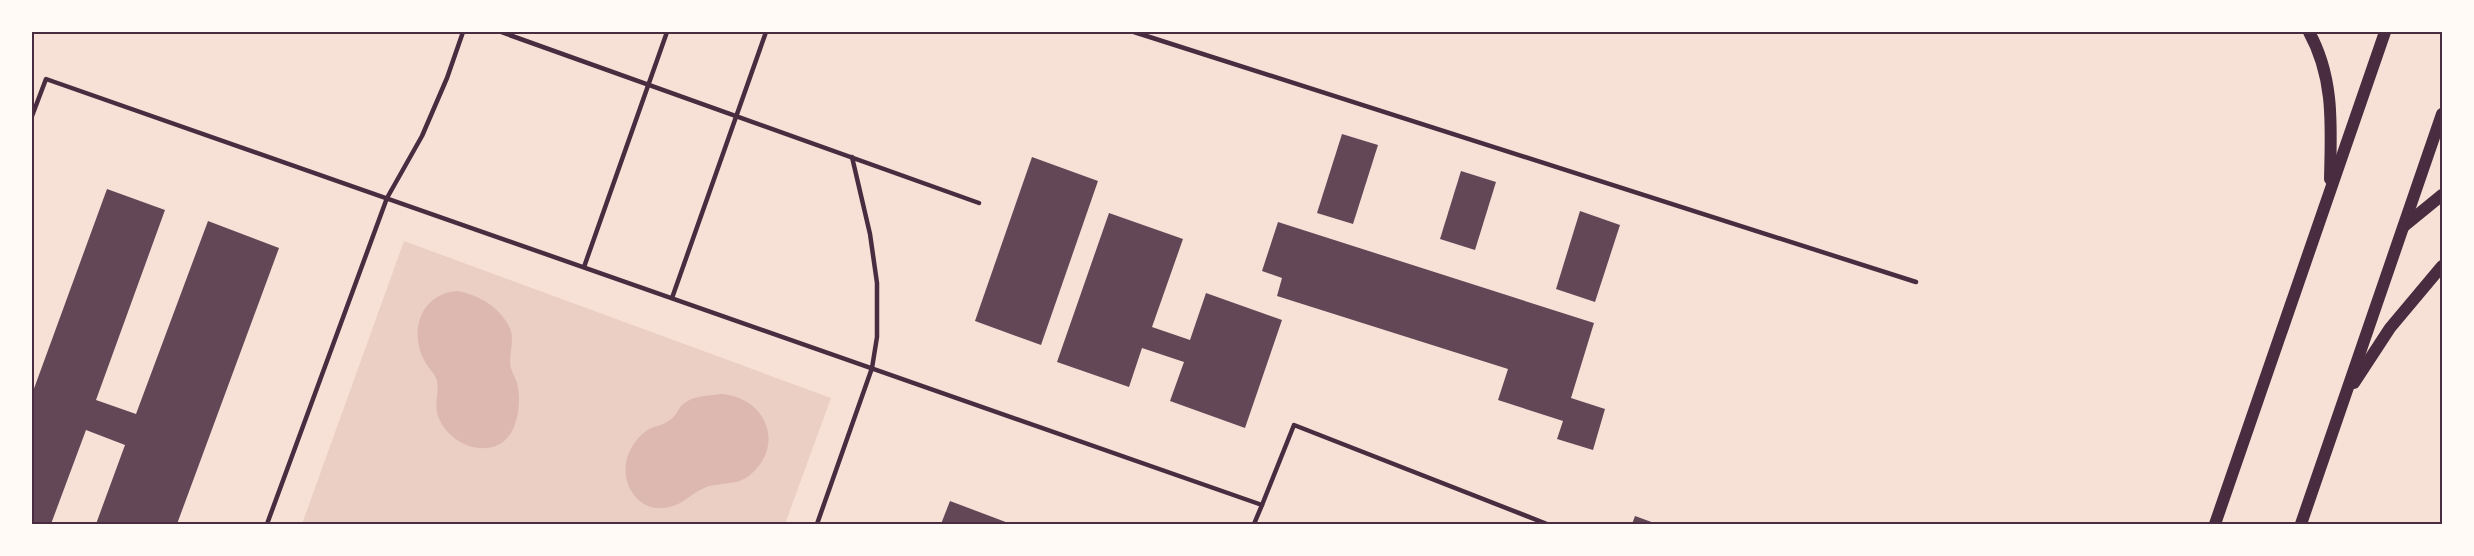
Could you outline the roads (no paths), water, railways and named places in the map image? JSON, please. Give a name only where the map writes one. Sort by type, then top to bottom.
[{"type":"main road","points":[[2309,32],[2318,48],[2332,109],[2330,192]]},
{"type":"main road","points":[[2215,525],[2385,32]]},
{"type":"main road","points":[[2301,525],[2442,114]]},
{"type":"main road","points":[[2404,227],[2442,195]]},
{"type":"main road","points":[[2344,399],[2390,328],[2442,266]]},
{"type":"lane","points":[[267,525],[387,198],[422,136],[447,78],[463,32]]},
{"type":"lane","points":[[501,32],[649,83],[979,203]]},
{"type":"lane","points":[[584,267],[667,32]]},
{"type":"lane","points":[[672,298],[766,32]]},
{"type":"lane","points":[[1134,32],[1916,282]]},
{"type":"lane","points":[[32,116],[46,79],[1262,505]]},
{"type":"lane","points":[[817,525],[872,368],[877,337],[877,283],[870,234],[852,157]]},
{"type":"lane","points":[[1254,525],[1294,425],[1547,525]]}]
